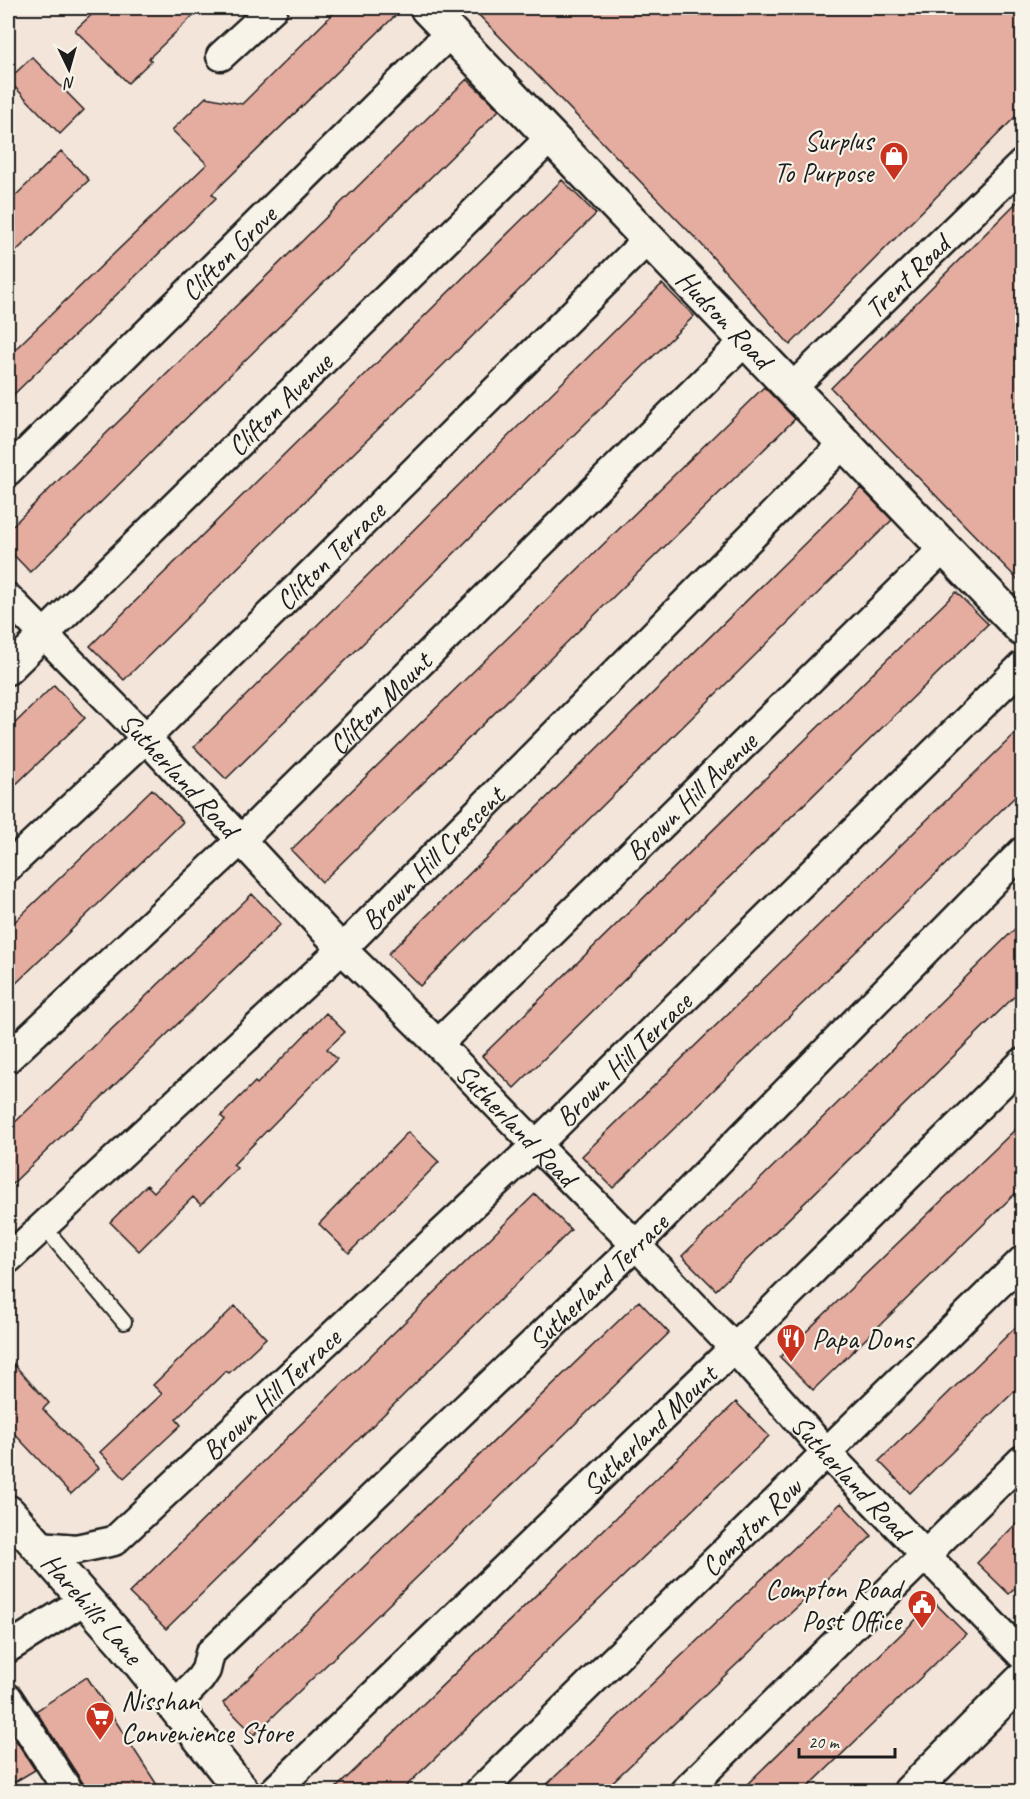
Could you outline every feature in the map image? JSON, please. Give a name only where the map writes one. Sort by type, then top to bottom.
[{"type":"street","points":[[221,56],[273,8]]},
{"type":"street","name":"Hudson Road","points":[[427,8],[1023,629]]},
{"type":"street","name":"Clifton Grove","points":[[8,471],[450,33]]},
{"type":"street","name":"Clifton Avenue","points":[[8,670],[551,137]]},
{"type":"street","name":"Trent Road","points":[[792,388],[1023,164]]},
{"type":"street","name":"Clifton Terrace","points":[[8,867],[146,738],[648,239]]},
{"type":"street","name":"Clifton Mount","points":[[8,1058],[240,841],[746,340]]},
{"type":"street","name":"Brown Hill Crescent","points":[[8,1259],[342,949],[844,443]]},
{"type":"street","name":"Brown Hill Avenue","points":[[438,1044],[944,548]]},
{"type":"street","name":"Sutherland Road","points":[[8,598],[146,738],[342,949],[636,1245],[734,1348],[827,1453],[1023,1655]]},
{"type":"street","name":"Brown Hill Terrace","points":[[40,1546],[76,1549],[114,1541],[536,1145],[1023,666]]},
{"type":"street","name":"Sutherland Terrace","points":[[174,1706],[200,1679],[206,1670],[210,1653],[636,1245],[1023,852]]},
{"type":"street","name":"Sutherland Mount","points":[[273,1791],[734,1348],[1023,1063]]},
{"type":"street","name":"Compton Row","points":[[479,1791],[1023,1261]]},
{"type":"street","points":[[684,1791],[1023,1460]]},
{"type":"street","name":"Harehills Lane","points":[[8,1513],[40,1546],[124,1643],[243,1791]]},
{"type":"street","points":[[8,1648],[86,1599]]},
{"type":"street","points":[[910,1791],[1023,1680]]},
{"type":"street","points":[[8,1698],[69,1791]]},
{"type":"lane","points":[[43,1226],[124,1322]]},
{"type":"building","points":[[99,8],[201,8],[149,58],[151,61],[128,83],[75,30]]},
{"type":"building","points":[[339,8],[403,8],[212,194],[216,198],[8,400],[8,356],[207,164],[172,130],[206,97],[242,104]]},
{"type":"building","points":[[472,8],[1023,8],[1023,109],[790,345],[702,245]]},
{"type":"building","points":[[32,57],[84,110],[60,134],[8,80]]},
{"type":"building","points":[[467,79],[499,110],[30,572],[8,549],[8,530]]},
{"type":"building","points":[[61,151],[89,180],[8,259],[8,203]]},
{"type":"building","points":[[562,180],[596,214],[124,680],[90,646]]},
{"type":"building","points":[[1023,196],[1023,585],[831,388]]},
{"type":"building","points":[[662,284],[694,316],[226,779],[194,747]]},
{"type":"building","points":[[764,387],[795,419],[322,882],[291,850]]},
{"type":"building","points":[[861,488],[892,520],[420,986],[388,954]]},
{"type":"building","points":[[956,592],[988,624],[514,1088],[482,1056]]},
{"type":"building","points":[[54,685],[85,718],[8,792],[8,730]]},
{"type":"building","points":[[1023,726],[1023,789],[613,1188],[582,1156]]},
{"type":"building","points":[[152,789],[183,822],[8,991],[8,928]]},
{"type":"building","points":[[252,894],[281,924],[8,1188],[8,1129]]},
{"type":"building","points":[[1023,921],[1023,988],[716,1290],[682,1256]]},
{"type":"building","points":[[326,1013],[345,1032],[327,1049],[337,1059],[233,1165],[237,1168],[201,1205],[193,1197],[139,1251],[110,1222],[147,1185],[154,1192],[225,1120],[221,1116],[255,1082],[257,1084]]},
{"type":"building","points":[[1023,1122],[1023,1186],[813,1390],[780,1357]]},
{"type":"building","points":[[408,1132],[439,1162],[349,1253],[319,1224]]},
{"type":"building","points":[[535,1194],[571,1230],[166,1629],[129,1593]]},
{"type":"building","points":[[639,1301],[669,1333],[254,1735],[223,1703]]},
{"type":"building","points":[[235,1306],[266,1338],[229,1373],[226,1371],[176,1419],[181,1425],[124,1478],[100,1452],[162,1394],[153,1385]]},
{"type":"building","points":[[1023,1320],[1023,1383],[910,1493],[879,1461]]},
{"type":"building","points":[[8,1358],[49,1403],[43,1409],[99,1468],[71,1494],[8,1427]]},
{"type":"building","points":[[736,1402],[769,1436],[401,1791],[333,1791]]},
{"type":"building","points":[[841,1503],[872,1536],[603,1791],[540,1791]]},
{"type":"building","points":[[1023,1517],[1023,1581],[1009,1594],[977,1563]]},
{"type":"building","points":[[934,1602],[966,1634],[804,1791],[740,1791]]},
{"type":"building","points":[[87,1677],[161,1791],[85,1791],[83,1783],[36,1711]]},
{"type":"building","points":[[8,1728],[35,1770],[8,1786]]},
{"type":"place","name":"Surplus To Purpose","points":[[894,182]]},
{"type":"place","name":"Papa Dons","points":[[791,1364]]},
{"type":"place","name":"Compton Road Post Office","points":[[922,1630]]},
{"type":"place","name":"Nisshan Convenience Store","points":[[100,1742]]}]
